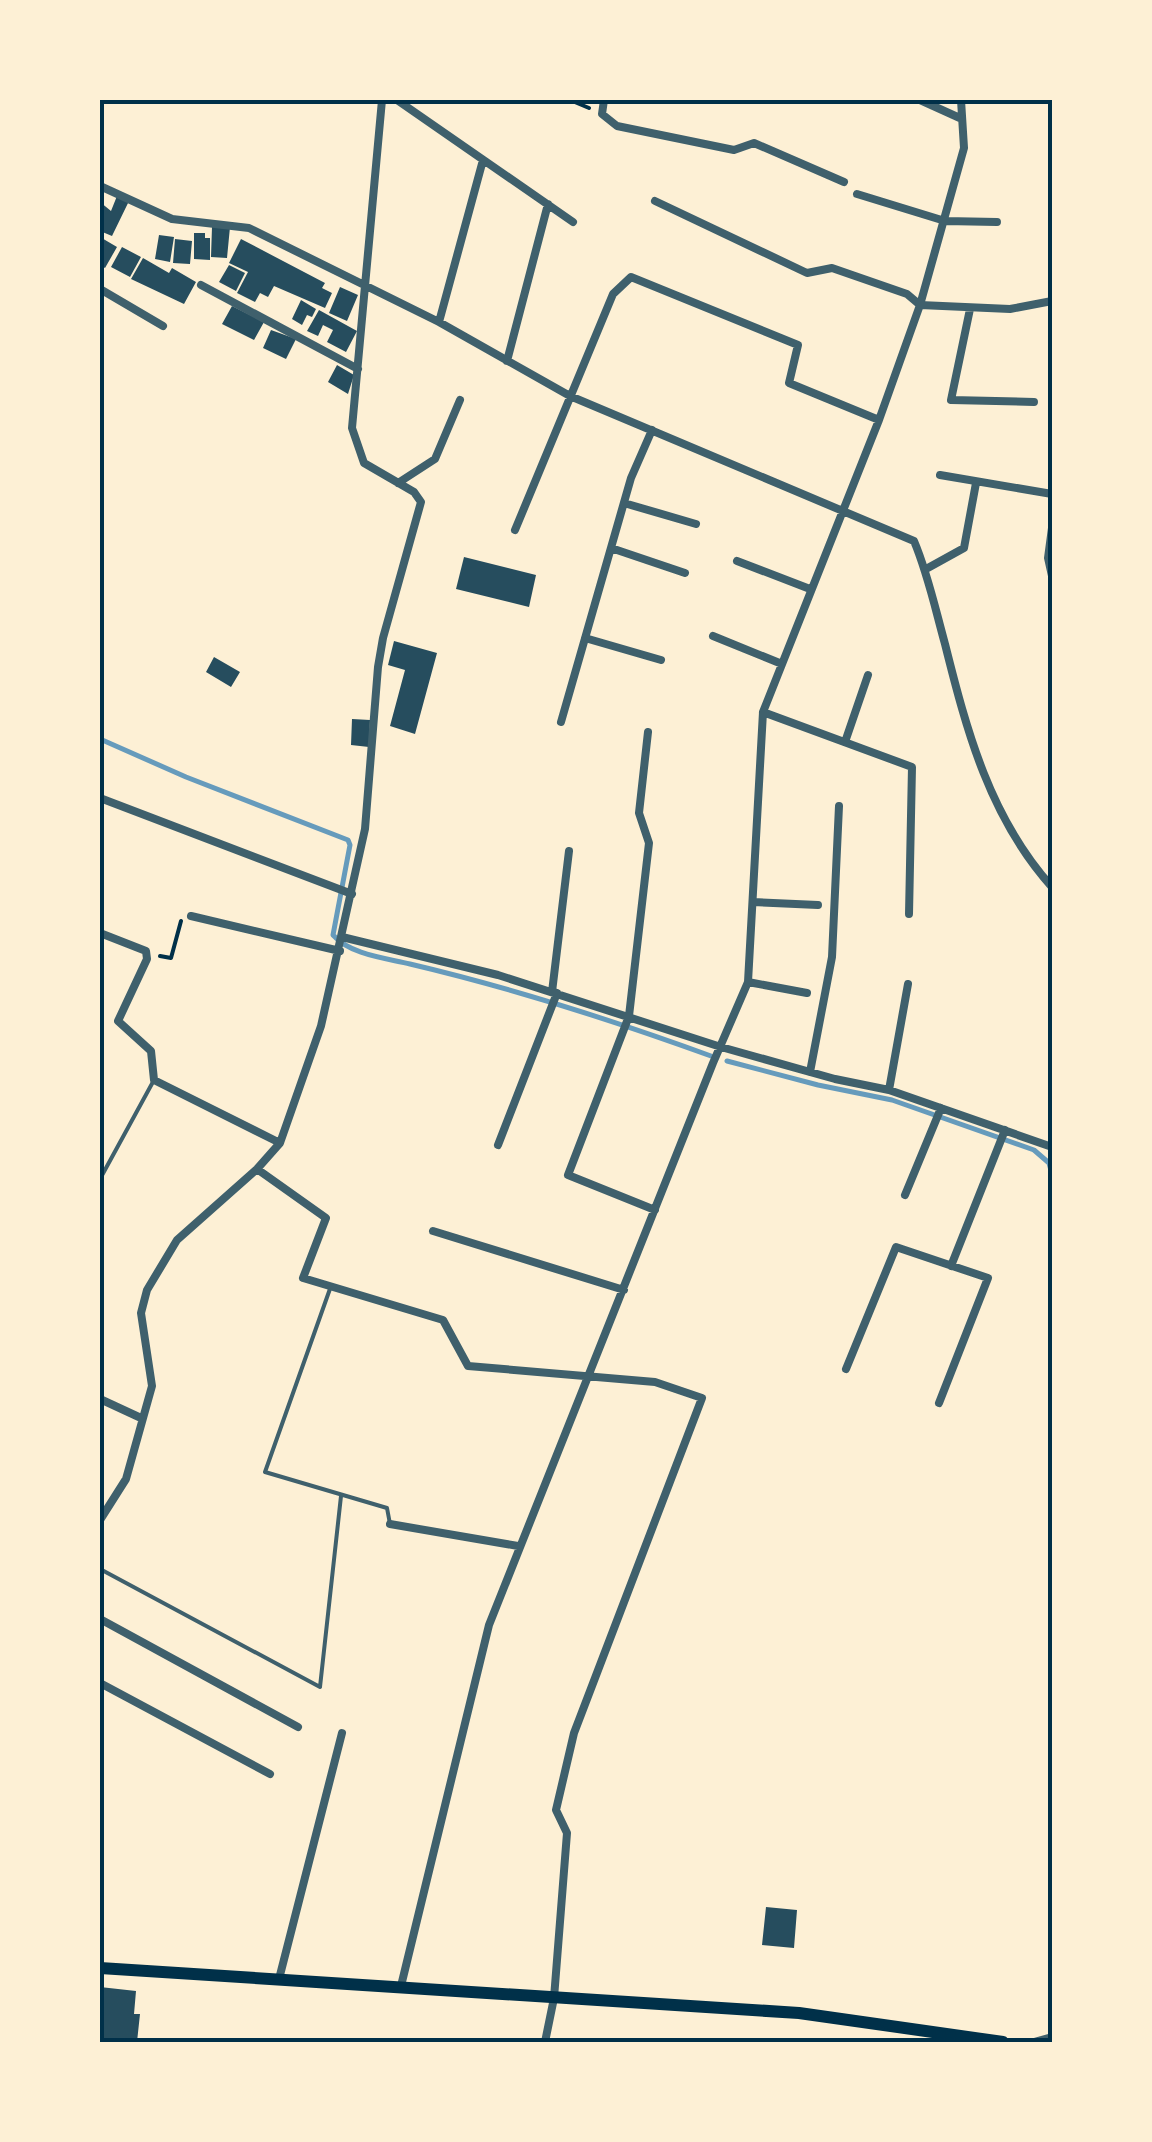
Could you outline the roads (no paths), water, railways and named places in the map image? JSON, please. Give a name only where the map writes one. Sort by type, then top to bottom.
[{"type":"highway","points":[[100,1968],[799,2013],[1003,2042]]},
{"type":"street","points":[[100,1520],[126,1479],[152,1386],[141,1313],[147,1290],[177,1240],[257,1170],[280,1143],[321,1026],[341,944],[372,772],[378,667],[421,502],[414,492],[364,462],[352,428],[382,100]]},
{"type":"street","points":[[397,100],[573,222]]},
{"type":"street","points":[[604,100],[602,114],[617,126],[734,150],[754,143],[844,182]]},
{"type":"street","points":[[920,100],[962,119]]},
{"type":"street","points":[[401,1986],[489,1625],[748,982],[762,712],[879,420],[920,305],[964,148],[962,100]]},
{"type":"street","points":[[439,322],[483,160]]},
{"type":"street","points":[[100,186],[172,218],[248,228],[439,322],[570,396],[914,541],[926,568],[971,744],[1007,827],[1052,887]]},
{"type":"street","points":[[856,194],[945,221],[997,222]]},
{"type":"street","points":[[655,201],[807,273],[832,268],[907,294],[920,305],[1010,309],[1052,301]]},
{"type":"street","points":[[507,361],[548,204]]},
{"type":"street","points":[[516,530],[613,294],[631,277],[798,345],[789,383],[879,420]]},
{"type":"street","points":[[201,285],[358,369]]},
{"type":"street","points":[[100,289],[163,326]]},
{"type":"street","points":[[970,309],[950,400],[1034,402]]},
{"type":"street","points":[[398,483],[434,459],[460,400]]},
{"type":"street","points":[[561,722],[630,478],[652,430]]},
{"type":"street","points":[[940,475],[1052,494]]},
{"type":"street","points":[[926,568],[964,548],[976,482]]},
{"type":"street","points":[[624,503],[696,524]]},
{"type":"street","points":[[1052,528],[1048,558],[1052,576]]},
{"type":"street","points":[[611,548],[686,573]]},
{"type":"street","points":[[737,560],[810,589]]},
{"type":"street","points":[[713,636],[782,664]]},
{"type":"street","points":[[585,638],[661,660]]},
{"type":"street","points":[[845,742],[868,675]]},
{"type":"street","points":[[762,712],[912,766],[909,914]]},
{"type":"street","points":[[648,732],[638,814],[649,843],[627,1023],[568,1175],[655,1210]]},
{"type":"street","points":[[100,798],[349,892]]},
{"type":"street","points":[[810,1072],[832,957],[839,806]]},
{"type":"street","points":[[498,1145],[554,998],[569,851]]},
{"type":"street","points":[[753,902],[818,905]]},
{"type":"street","points":[[191,916],[498,975],[627,1023],[890,1090],[1003,1136],[1052,1147]]},
{"type":"street","points":[[100,933],[146,951],[147,959],[118,1022],[152,1051],[154,1080],[280,1143]]},
{"type":"street","points":[[748,982],[807,993]]},
{"type":"street","points":[[890,1090],[908,984]]},
{"type":"street","points":[[905,1196],[940,1113]]},
{"type":"street","points":[[951,1266],[1003,1136]]},
{"type":"street","points":[[257,1170],[326,1218],[303,1278],[443,1320],[468,1366],[656,1382],[702,1398],[574,1733],[556,1810],[566,1833],[554,1998],[545,2042]]},
{"type":"street","points":[[432,1231],[624,1290]]},
{"type":"street","points":[[846,1370],[896,1248],[988,1278],[939,1403]]},
{"type":"street","points":[[100,1398],[141,1418]]},
{"type":"street","points":[[390,1524],[518,1546]]},
{"type":"street","points":[[100,1619],[298,1726]]},
{"type":"street","points":[[100,1682],[270,1774]]},
{"type":"street","points":[[279,1979],[342,1733]]},
{"type":"street","points":[[1034,2042],[1052,2038]]},
{"type":"lane","points":[[100,1179],[154,1080]]},
{"type":"lane","points":[[330,1286],[265,1472],[387,1508],[390,1524]]},
{"type":"lane","points":[[100,1569],[320,1687],[341,1496]]},
{"type":"waterway","points":[[100,739],[348,840],[333,935],[349,947],[524,994],[711,1056]]},
{"type":"waterway","points":[[727,1061],[892,1100],[1034,1150],[1049,1163],[1052,1174]]}]
